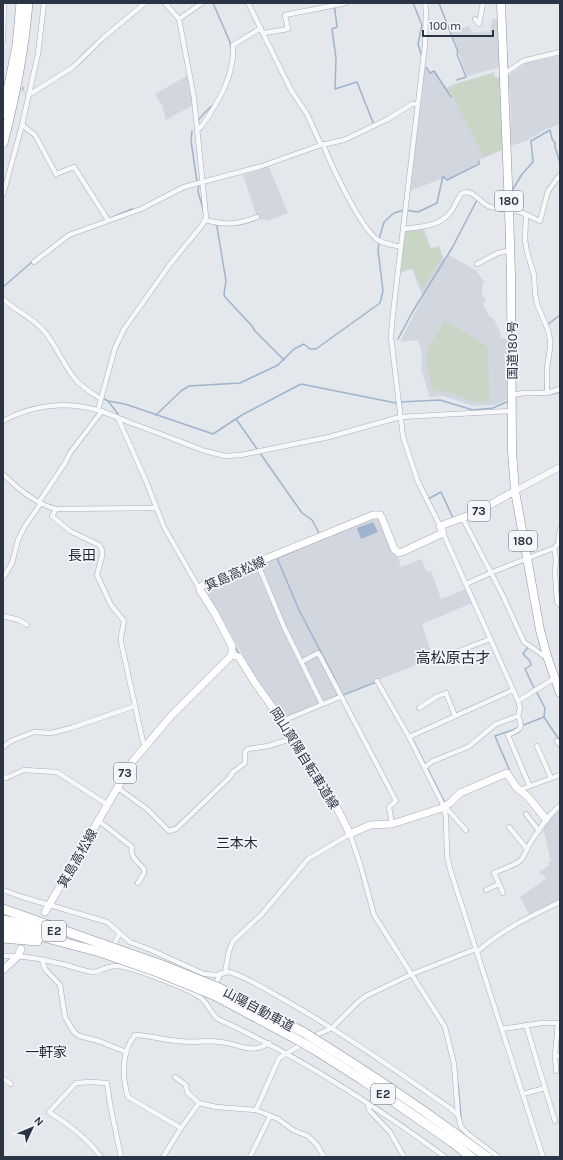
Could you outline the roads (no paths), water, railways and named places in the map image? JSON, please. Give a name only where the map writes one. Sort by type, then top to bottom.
[{"type":"highway","points":[[3,114],[16,52],[21,3]]},
{"type":"highway","points":[[3,143],[24,48],[28,3]]},
{"type":"highway","name":"国道180号","points":[[501,3],[510,210],[511,411],[515,490],[526,559],[540,630],[547,656],[558,676],[560,692]]},
{"type":"highway","points":[[3,909],[101,951]]},
{"type":"highway","name":"山陽自動車道","points":[[3,920],[45,929],[101,951],[217,992],[457,1135],[471,1157]]},
{"type":"highway","name":"山陽自動車道","points":[[3,929],[162,965],[305,1033],[416,1104],[487,1157]]},
{"type":"highway","points":[[3,938],[30,940],[101,951]]},
{"type":"main road","name":"73","points":[[440,526],[475,513],[515,490]]},
{"type":"main road","name":"箕島高松線","points":[[45,912],[133,761],[171,716],[232,655],[232,646],[201,588],[257,562],[373,515],[380,515],[394,549],[399,553],[443,533]]},
{"type":"main road","points":[[440,526],[443,533]]},
{"type":"main road","name":"岡山賀陽自転車道線","points":[[232,655],[239,657],[255,683],[284,721],[328,790],[351,834]]},
{"type":"main road","points":[[351,834],[370,825],[392,824],[445,807],[457,794],[466,789],[507,773],[516,787],[528,797],[546,819]]},
{"type":"main road","points":[[3,970],[19,952]]},
{"type":"street","points":[[3,41],[4,3]]},
{"type":"street","points":[[3,195],[22,125],[27,91],[38,54],[44,3]]},
{"type":"street","points":[[27,91],[32,93],[73,67],[103,38],[145,3]]},
{"type":"street","points":[[165,3],[179,19],[194,98],[198,130],[199,182],[206,217],[215,223],[220,224],[244,222],[257,217]]},
{"type":"street","points":[[179,19],[202,3]]},
{"type":"street","points":[[248,3],[291,90],[307,114],[363,223],[371,234],[379,241],[401,247]]},
{"type":"street","points":[[198,130],[219,100],[225,88],[234,56],[233,45],[262,31],[288,28],[284,16],[312,11],[334,4],[346,3]]},
{"type":"street","points":[[425,3],[425,45],[391,338],[403,437],[418,482],[440,526]]},
{"type":"street","points":[[475,19],[479,24],[483,3]]},
{"type":"street","points":[[504,74],[524,61],[560,52]]},
{"type":"street","points":[[34,262],[67,236],[108,219],[135,211],[184,187],[262,166],[323,145],[344,140],[374,126],[412,104],[418,104]]},
{"type":"street","points":[[22,125],[35,135],[56,174],[74,167],[108,219]]},
{"type":"street","points":[[403,229],[436,224],[451,212],[463,192],[470,193],[488,206],[517,211],[540,221],[548,190],[560,175]]},
{"type":"street","points":[[526,216],[525,240],[527,252],[534,275],[537,304],[546,326],[550,348],[545,393]]},
{"type":"street","points":[[3,578],[12,563],[18,540],[25,526],[70,453],[100,411],[101,397],[115,348],[124,329],[153,287],[206,217]]},
{"type":"street","points":[[477,264],[498,252],[511,250]]},
{"type":"street","points":[[3,299],[43,330],[55,345],[76,379],[86,389],[101,397]]},
{"type":"street","points":[[512,398],[524,392],[545,393],[560,389]]},
{"type":"street","points":[[3,421],[22,412],[48,406],[76,406],[100,411],[215,454],[233,456],[259,452],[357,430],[400,417],[511,411]]},
{"type":"street","points":[[118,418],[167,533],[201,588]]},
{"type":"street","points":[[515,490],[560,467]]},
{"type":"street","points":[[3,474],[40,502],[56,508],[156,508]]},
{"type":"street","points":[[56,508],[52,516],[70,531],[97,544],[102,550],[97,575],[110,605],[124,621],[121,642],[124,650],[143,742],[146,745]]},
{"type":"street","points":[[462,517],[524,642],[544,656],[547,656]]},
{"type":"street","points":[[466,584],[554,548],[558,544],[560,529]]},
{"type":"street","points":[[443,533],[518,701],[520,708],[518,716],[521,726],[517,731],[508,735],[530,785]]},
{"type":"street","points":[[554,548],[556,558],[555,572],[557,602],[560,605]]},
{"type":"street","points":[[257,562],[284,627],[322,704]]},
{"type":"street","points":[[3,616],[19,620],[27,625]]},
{"type":"street","points":[[436,660],[490,639]]},
{"type":"street","points":[[301,662],[318,653],[396,802],[389,807],[392,824]]},
{"type":"street","points":[[518,701],[558,676]]},
{"type":"street","points":[[378,682],[410,736],[445,807],[466,830]]},
{"type":"street","points":[[410,736],[514,690]]},
{"type":"street","points":[[419,708],[436,697],[446,693],[455,716]]},
{"type":"street","points":[[284,721],[340,697]]},
{"type":"street","points":[[3,747],[11,741],[34,732],[51,733],[71,728],[135,706]]},
{"type":"street","points":[[426,766],[468,747],[496,724],[518,716]]},
{"type":"street","points":[[118,788],[147,809],[169,831],[172,831],[176,829],[245,763],[245,752],[248,749],[268,746],[294,738]]},
{"type":"street","points":[[537,746],[551,778]]},
{"type":"street","points":[[3,777],[6,778],[24,770],[58,772],[108,805]]},
{"type":"street","points":[[519,790],[560,775]]},
{"type":"street","points":[[503,893],[494,873],[519,862],[523,858],[546,819],[560,806]]},
{"type":"street","points":[[445,807],[447,855],[450,870],[543,1157]]},
{"type":"street","points":[[526,814],[539,831]]},
{"type":"street","points":[[99,821],[132,848],[132,855],[144,869],[144,873],[138,883]]},
{"type":"street","points":[[510,827],[527,849]]},
{"type":"street","points":[[206,1003],[223,972],[231,946],[237,937],[262,914],[308,859],[351,834],[362,867],[374,915],[446,1027],[454,1064],[458,1115],[457,1135],[466,1157]]},
{"type":"street","points":[[486,890],[499,884]]},
{"type":"street","points":[[3,890],[18,896],[107,922],[130,942],[200,973],[212,975],[223,972],[234,973],[332,1028],[395,1070],[458,1115]]},
{"type":"street","points":[[256,1110],[279,1058],[318,1034],[332,1028],[366,996],[413,974],[476,951],[504,931],[560,902]]},
{"type":"street","points":[[104,968],[119,934]]},
{"type":"street","points":[[3,956],[19,952],[42,960],[92,972],[104,968],[120,966],[152,976],[198,995],[218,1019],[287,1053],[368,1104],[445,1157]]},
{"type":"street","points":[[42,960],[45,969],[60,985],[64,1004],[64,1014],[74,1032],[79,1036],[99,1041],[126,1052]]},
{"type":"street","points":[[502,1029],[542,1023],[559,1023],[556,1071]]},
{"type":"street","points":[[526,1025],[554,1121]]},
{"type":"street","points":[[181,1128],[128,1097],[124,1073],[126,1052],[135,1035],[144,1035],[177,1041],[222,1042],[244,1048],[257,1049],[269,1043]]},
{"type":"street","points":[[176,1077],[186,1085],[187,1092],[199,1103],[216,1107],[256,1110],[278,1119],[293,1130],[308,1136],[317,1144],[324,1157]]},
{"type":"street","points":[[3,1079],[11,1084]]},
{"type":"street","points":[[101,1157],[87,1140],[71,1126],[49,1112],[76,1083],[107,1083],[121,1157]]},
{"type":"street","points":[[523,1094],[545,1088]]},
{"type":"street","points":[[163,1157],[199,1103]]},
{"type":"street","points":[[368,1104],[369,1110],[390,1132],[404,1157]]},
{"type":"street","points":[[250,1157],[270,1116]]},
{"type":"street","points":[[457,1135],[474,1139],[498,1157]]},
{"type":"water","points":[[373,522],[378,532],[361,539],[357,528]]},
{"type":"waterway","points":[[213,3],[230,42],[231,49]]},
{"type":"waterway","points":[[334,3],[337,27],[332,29],[336,58],[335,89],[357,82],[374,125]]},
{"type":"waterway","points":[[413,3],[422,25],[418,44],[422,57]]},
{"type":"waterway","points":[[439,3],[466,77],[457,80]]},
{"type":"waterway","points":[[426,67],[430,73],[434,71],[451,97]]},
{"type":"waterway","points":[[199,120],[214,104]]},
{"type":"waterway","points":[[512,191],[522,174],[533,162],[531,141],[550,130],[560,163]]},
{"type":"waterway","points":[[192,131],[191,141],[197,182]]},
{"type":"waterway","points":[[379,239],[384,222],[394,213],[404,210],[418,212],[437,203],[443,176],[447,180],[479,164],[479,161]]},
{"type":"waterway","points":[[199,184],[198,192],[205,215]]},
{"type":"waterway","points":[[398,339],[413,311],[452,248],[477,200]]},
{"type":"waterway","points":[[108,219],[132,209],[134,210]]},
{"type":"waterway","points":[[215,223],[217,227],[226,281],[225,297],[255,331],[284,360]]},
{"type":"waterway","points":[[59,240],[66,235]]},
{"type":"waterway","points":[[156,415],[181,391],[189,386],[240,383],[278,365],[294,349],[304,344],[310,349],[316,349],[380,303],[383,291],[378,250],[379,243]]},
{"type":"waterway","points":[[3,287],[33,261]]},
{"type":"waterway","points":[[547,325],[560,315]]},
{"type":"waterway","points":[[108,401],[125,404],[213,434],[242,415],[301,384],[396,403]]},
{"type":"waterway","points":[[539,395],[544,395],[545,384]]},
{"type":"waterway","points":[[552,394],[560,392]]},
{"type":"waterway","points":[[102,398],[108,401],[118,414]]},
{"type":"waterway","points":[[400,402],[440,400],[473,410],[493,408],[509,401]]},
{"type":"waterway","points":[[236,419],[302,513],[312,520],[319,533]]},
{"type":"waterway","points":[[428,499],[441,492],[453,518]]},
{"type":"waterway","points":[[294,551],[277,558],[299,610],[335,679]]},
{"type":"waterway","points":[[235,646],[240,655]]},
{"type":"waterway","points":[[528,647],[523,654],[530,661],[531,665],[525,669],[534,688]]},
{"type":"waterway","points":[[343,695],[376,682]]},
{"type":"waterway","points":[[536,691],[545,708],[544,717],[560,741]]},
{"type":"waterway","points":[[521,726],[544,717]]},
{"type":"waterway","points":[[509,771],[495,736],[518,728]]},
{"type":"waterway","points":[[413,740],[445,803]]},
{"type":"waterway","points":[[458,1083],[461,1118]]},
{"type":"tunnel","points":[[3,84],[24,89]]},
{"type":"district","name":"長田","points":[[82,555]]},
{"type":"district","name":"高松原古才","points":[[453,658]]},
{"type":"district","name":"三本木","points":[[237,843]]},
{"type":"district","name":"一軒家","points":[[46,1052]]}]
